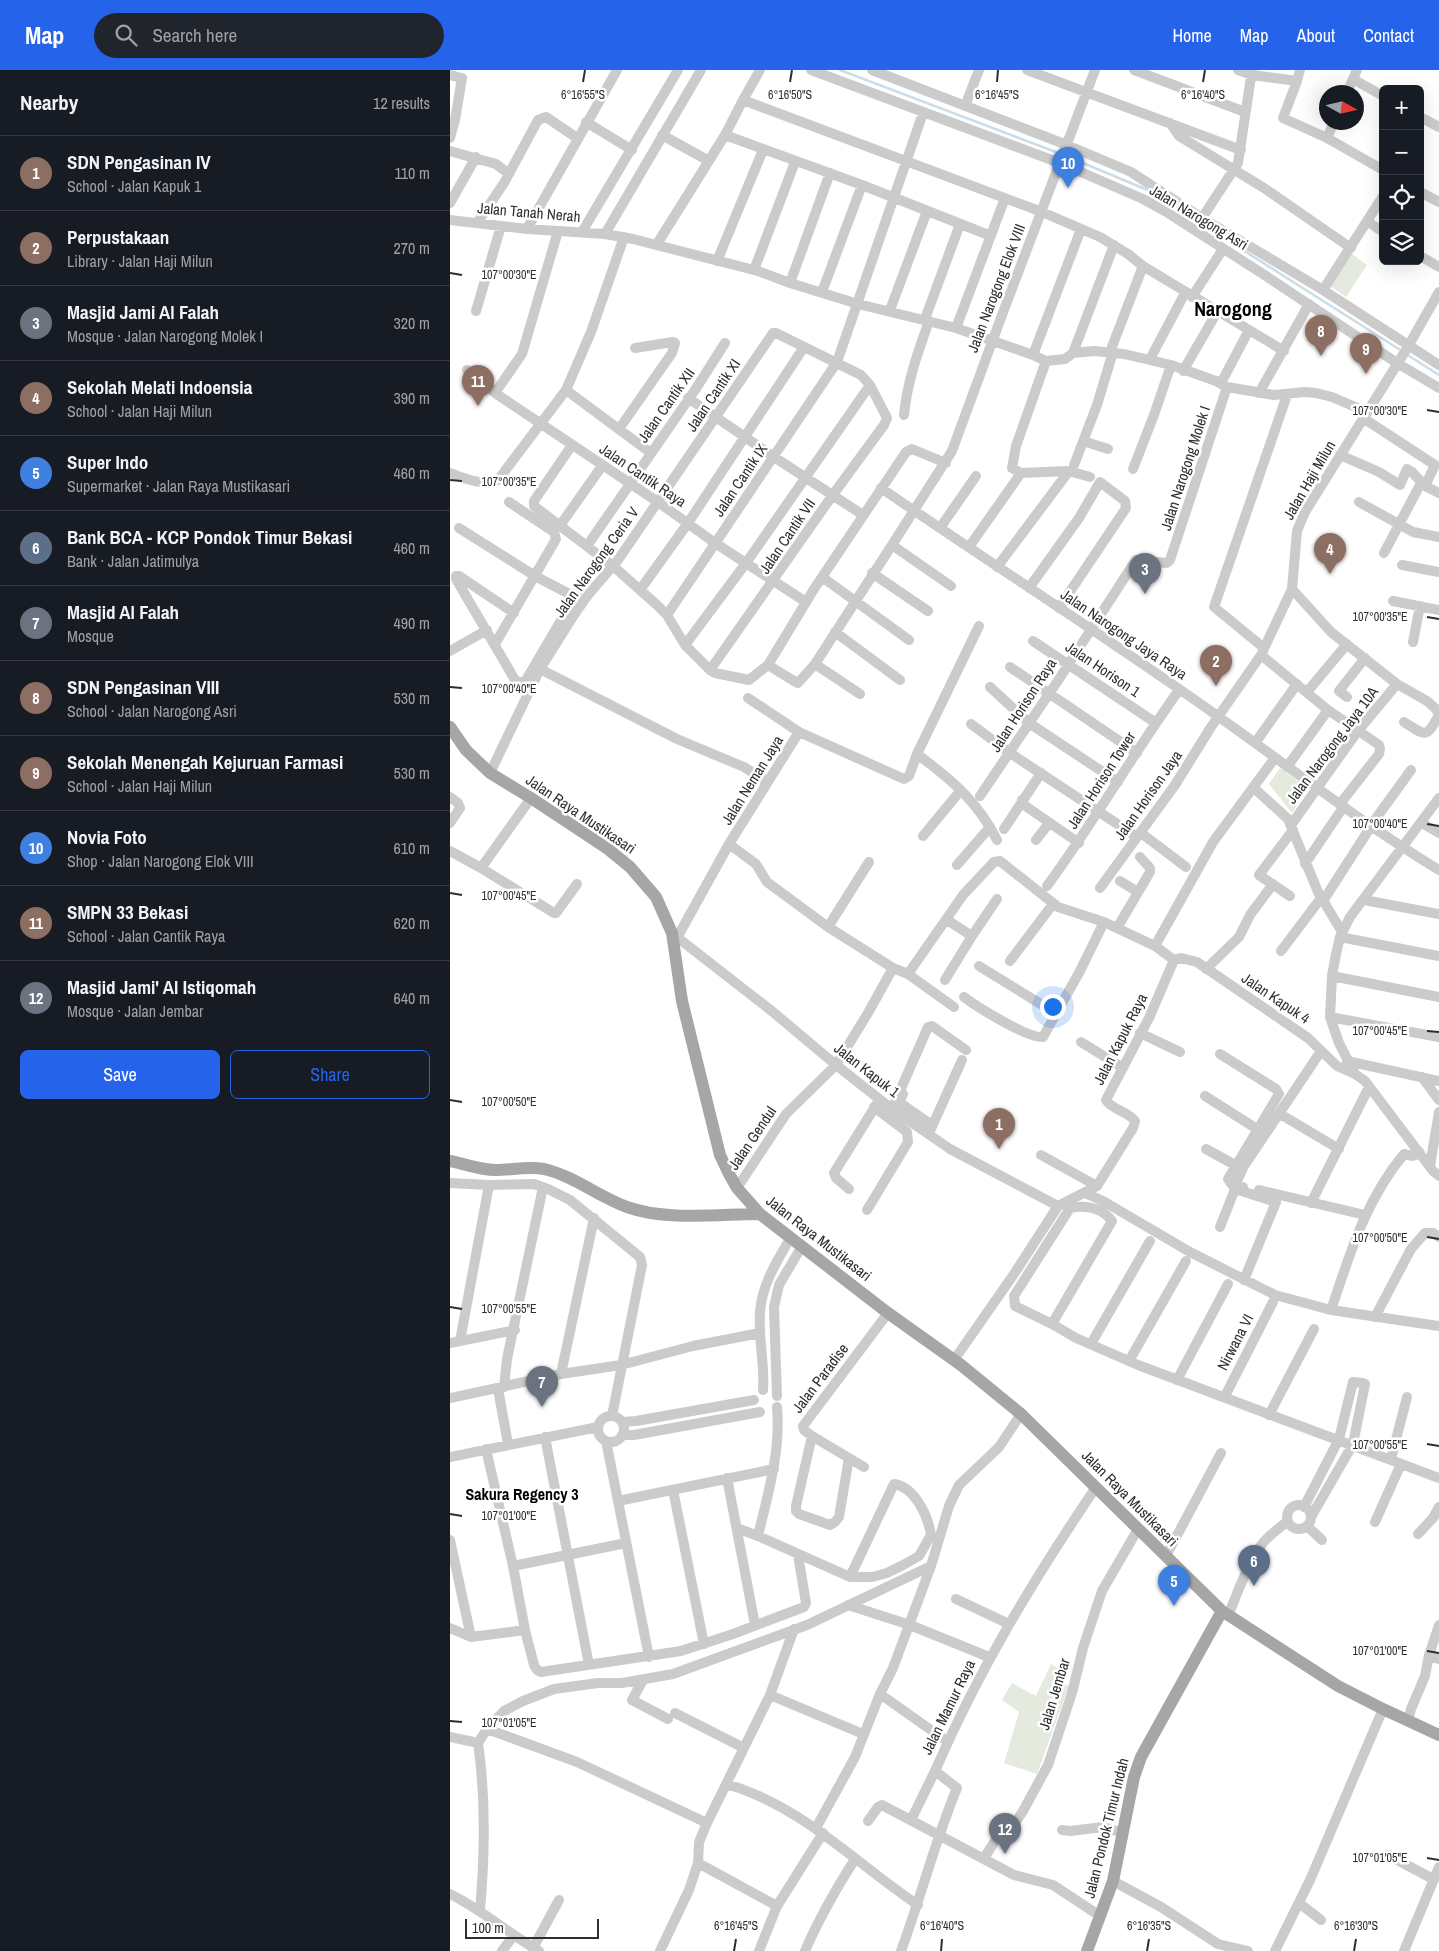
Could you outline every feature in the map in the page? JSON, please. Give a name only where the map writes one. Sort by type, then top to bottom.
[{"type":"main road","name":"Jalan Raya Mustikasari","points":[[450,728],[466,750],[490,773],[608,849],[630,867],[656,897],[675,935],[682,1001],[714,1133],[728,1172],[737,1188],[760,1214],[888,1313],[954,1360],[1021,1414],[1225,1614],[1320,1675],[1383,1710],[1439,1735]]},
{"type":"main road","points":[[450,1161],[493,1170],[532,1168],[550,1171],[579,1183],[608,1199],[639,1211],[668,1215],[760,1214]]},
{"type":"main road","name":"Jalan Pondok Timur Indah","points":[[1087,1951],[1112,1881],[1134,1777],[1141,1756],[1225,1614]]},
{"type":"street","points":[[527,230],[586,122],[617,70]]},
{"type":"street","points":[[582,232],[678,70]]},
{"type":"street","points":[[605,234],[700,70]]},
{"type":"street","points":[[657,244],[725,135],[760,70]]},
{"type":"street","name":"Jalan Narogong Asri","points":[[811,70],[922,113],[1130,172],[1202,218],[1323,290],[1403,354],[1439,388]]},
{"type":"street","name":"Jalan Narogong Asri","points":[[872,70],[885,72],[965,106],[1064,154],[1162,209],[1309,304],[1403,354],[1439,365]]},
{"type":"street","points":[[965,106],[979,70]]},
{"type":"street","points":[[1026,70],[1241,150]]},
{"type":"street","name":"Jalan Narogong Elok VIII","points":[[768,665],[798,682],[814,664],[946,463],[956,441],[992,340],[1095,70]]},
{"type":"street","points":[[1134,70],[1245,112]]},
{"type":"street","points":[[1238,70],[1297,81]]},
{"type":"street","points":[[1300,70],[1282,117],[1327,138],[1379,168]]},
{"type":"street","points":[[1202,218],[1235,169],[1241,150],[1252,73]]},
{"type":"street","points":[[450,75],[462,78],[450,138]]},
{"type":"street","points":[[1355,75],[1379,93]]},
{"type":"street","points":[[743,100],[1042,212],[1100,237],[1189,295],[1284,350]]},
{"type":"street","name":"Jalan Cantik IX","points":[[667,615],[837,362],[922,113]]},
{"type":"street","points":[[477,223],[509,174],[538,120],[542,117],[552,121],[577,138]]},
{"type":"street","points":[[1424,119],[1439,127]]},
{"type":"street","points":[[586,122],[632,150]]},
{"type":"street","points":[[1170,123],[1179,136],[1235,169],[1350,248]]},
{"type":"street","points":[[1327,138],[1330,130]]},
{"type":"street","points":[[662,135],[709,161]]},
{"type":"street","points":[[725,135],[862,185],[991,236]]},
{"type":"street","points":[[718,261],[762,150]]},
{"type":"street","points":[[450,151],[496,164],[509,174]]},
{"type":"street","points":[[450,202],[476,157]]},
{"type":"street","points":[[754,270],[795,162]]},
{"type":"street","points":[[790,283],[830,173]]},
{"type":"street","points":[[822,292],[862,185]]},
{"type":"street","points":[[1424,194],[1439,202]]},
{"type":"street","points":[[956,328],[1005,198]]},
{"type":"street","points":[[1323,290],[1379,202]]},
{"type":"street","points":[[890,310],[927,211]]},
{"type":"street","name":"Jalan Tanah Nerah","points":[[450,220],[527,230],[605,234],[657,244],[754,270],[858,304],[890,310],[956,328],[1046,361]]},
{"type":"street","points":[[1367,221],[1379,229]]},
{"type":"street","points":[[904,415],[905,400],[927,320],[960,224]]},
{"type":"street","points":[[476,311],[501,226]]},
{"type":"street","points":[[1033,355],[1081,230]]},
{"type":"street","points":[[495,393],[522,354],[558,231]]},
{"type":"street","points":[[450,473],[480,483],[490,483],[498,480],[566,390],[591,332],[624,237]]},
{"type":"street","points":[[1073,353],[1114,245]]},
{"type":"street","points":[[1150,359],[1189,295],[1223,249]]},
{"type":"street","points":[[1424,258],[1439,267]]},
{"type":"street","points":[[997,567],[1072,468],[1105,381],[1112,352],[1143,266]]},
{"type":"street","name":"Jalan Haji Milun","points":[[1218,717],[1262,652],[1292,589],[1297,531],[1313,498],[1403,354],[1439,292]]},
{"type":"street","points":[[1259,393],[1309,304]]},
{"type":"street","points":[[1183,371],[1217,312]]},
{"type":"street","points":[[1224,385],[1248,330]]},
{"type":"street","name":"Jalan Cantik XI","points":[[658,502],[773,333],[804,347]]},
{"type":"street","points":[[618,429],[667,361],[676,344],[673,342],[635,348]]},
{"type":"street","name":"Jalan Cantik XII","points":[[587,546],[695,390],[725,343]]},
{"type":"street","points":[[640,590],[688,523],[804,347],[861,375],[870,385],[746,563],[686,645]]},
{"type":"street","points":[[1090,477],[1072,468],[1021,473],[1012,468],[1016,446],[1046,361],[1065,359],[1073,353],[1112,352],[1150,359],[1224,385],[1259,393],[1287,395],[1305,392],[1324,395],[1346,402],[1435,465],[1384,553]]},
{"type":"street","points":[[1133,469],[1171,365]]},
{"type":"street","name":"Jalan Cantik Raya","points":[[467,370],[495,393],[540,424],[658,502],[715,543],[806,602]]},
{"type":"street","name":"Jalan Cantik VII","points":[[710,670],[884,425],[887,418],[870,385]]},
{"type":"street","name":"Jalan Narogong Molek I","points":[[1091,630],[1136,560],[1162,564],[1170,560],[1224,385]]},
{"type":"street","points":[[566,390],[651,453]]},
{"type":"street","points":[[1287,395],[1214,608],[1328,710],[1357,732],[1379,745],[1379,754],[1342,805],[1305,864]]},
{"type":"street","points":[[688,398],[863,516]]},
{"type":"street","points":[[1083,441],[1108,449]]},
{"type":"street","points":[[572,445],[534,503],[534,506],[559,527],[613,566],[667,615],[686,645],[710,670],[715,673],[749,680],[768,665],[822,577],[906,452],[912,449],[946,463]]},
{"type":"street","points":[[1340,456],[1379,472],[1400,485],[1407,469],[1423,485],[1439,493]]},
{"type":"street","points":[[559,527],[602,466]]},
{"type":"street","points":[[969,548],[1021,473]]},
{"type":"street","points":[[940,528],[976,476]]},
{"type":"street","points":[[1029,588],[1079,518],[1100,482],[1125,501],[1126,508],[1059,608]]},
{"type":"street","name":"Jalan Narogong Jaya Raya","points":[[881,488],[1179,690],[1274,759],[1403,848],[1439,870]]},
{"type":"street","points":[[495,644],[555,541],[555,534],[509,502]]},
{"type":"street","name":"Jalan Narogong Ceria V","points":[[490,773],[540,669],[588,594],[613,566],[658,502]]},
{"type":"street","points":[[1360,502],[1413,532],[1439,537]]},
{"type":"street","points":[[459,528],[535,576],[576,596]]},
{"type":"street","points":[[892,545],[951,586]]},
{"type":"street","points":[[1402,565],[1439,572]]},
{"type":"street","points":[[514,613],[457,576],[456,579],[515,680],[519,683],[524,682],[590,571]]},
{"type":"street","points":[[872,573],[928,611]]},
{"type":"street","points":[[822,577],[910,640]]},
{"type":"street","points":[[1292,589],[1331,632],[1397,684],[1427,701],[1439,715],[1430,731],[1425,733],[1421,733],[1404,722]]},
{"type":"street","points":[[1393,601],[1439,610]]},
{"type":"street","points":[[1412,642],[1420,606]]},
{"type":"street","name":"Jalan Neman Jaya","points":[[675,935],[799,732],[904,779],[909,776],[917,754],[979,626]]},
{"type":"street","points":[[450,651],[487,630]]},
{"type":"street","name":"Jalan Horison Raya","points":[[980,796],[1091,630]]},
{"type":"street","points":[[835,632],[900,680]]},
{"type":"street","name":"Jalan Horison 1","points":[[1033,641],[1156,723]]},
{"type":"street","points":[[1307,692],[1347,644]]},
{"type":"street","points":[[1347,697],[1339,691],[1365,658]]},
{"type":"street","points":[[814,664],[860,694]]},
{"type":"street","points":[[1010,668],[1137,753]]},
{"type":"street","points":[[540,669],[677,738],[744,767],[767,782]]},
{"type":"street","points":[[1255,744],[1297,684]]},
{"type":"street","name":"Jalan Narogong Jaya 10A","points":[[1273,884],[1259,875],[1292,828],[1316,788],[1357,732],[1397,684]]},
{"type":"street","points":[[990,687],[1029,723],[1118,782]]},
{"type":"street","name":"Jalan Horison Tower","points":[[1047,886],[1079,843],[1179,690]]},
{"type":"street","points":[[748,698],[799,732]]},
{"type":"street","points":[[1287,768],[1328,710]]},
{"type":"street","name":"Jalan Horison Jaya","points":[[1100,888],[1175,785],[1218,717]]},
{"type":"street","points":[[971,724],[1010,753],[1098,812],[1139,835],[1186,867]]},
{"type":"street","points":[[917,754],[952,780],[975,804],[997,840]]},
{"type":"street","points":[[1155,946],[1213,842],[1274,759]]},
{"type":"street","points":[[1281,951],[1322,899],[1411,770]]},
{"type":"street","points":[[1004,829],[1041,773]]},
{"type":"street","points":[[1254,788],[1288,819],[1305,864],[1341,934],[1439,956]]},
{"type":"street","points":[[924,836],[961,790]]},
{"type":"street","points":[[450,797],[458,803],[460,808],[450,823]]},
{"type":"street","points":[[481,868],[531,798]]},
{"type":"street","points":[[1439,798],[1350,917],[1341,934],[1332,976],[1330,1016],[1347,1061],[1355,1074],[1369,1087],[1439,1176]]},
{"type":"street","points":[[1022,800],[1024,804],[1049,823],[1079,843]]},
{"type":"street","points":[[1036,840],[1049,823]]},
{"type":"street","points":[[1422,823],[1439,834]]},
{"type":"street","points":[[957,865],[990,827]]},
{"type":"street","points":[[729,844],[756,864],[767,882],[828,927],[893,968],[908,974],[954,1008]]},
{"type":"street","points":[[450,851],[554,913],[556,913],[578,884]]},
{"type":"street","points":[[1117,928],[1151,870],[1140,857]]},
{"type":"street","points":[[908,974],[964,895],[994,862],[1000,861],[1053,904],[1117,928],[1155,946],[1174,960]]},
{"type":"street","points":[[828,927],[870,862]]},
{"type":"street","points":[[1120,881],[1138,892]]},
{"type":"street","points":[[1206,968],[1238,937],[1250,916],[1273,884],[1290,896]]},
{"type":"street","points":[[945,980],[997,899]]},
{"type":"street","points":[[1364,900],[1439,914]]},
{"type":"street","points":[[1010,961],[1053,904]]},
{"type":"street","points":[[947,920],[972,936]]},
{"type":"street","points":[[964,998],[976,1007],[1037,1038],[1043,1037],[1080,971],[1104,922]]},
{"type":"street","name":"Jalan Kapuk 1","points":[[675,935],[773,1012],[836,1065],[877,1103],[930,1130],[950,1149],[1058,1206]]},
{"type":"street","name":"Jalan Kapuk 4","points":[[1174,960],[1181,958],[1198,962],[1308,1038],[1337,1066],[1355,1074]]},
{"type":"street","name":"Jalan Kapuk Raya","points":[[1098,1186],[1133,1128],[1135,1121],[1131,1116],[1110,1105],[1106,1100],[1149,1018],[1174,960]]},
{"type":"street","points":[[979,966],[1057,1014]]},
{"type":"street","name":"Jalan Gendul","points":[[737,1188],[786,1114],[836,1065],[893,968]]},
{"type":"street","points":[[1332,976],[1439,997]]},
{"type":"street","points":[[1330,1016],[1439,1037]]},
{"type":"street","points":[[892,1109],[928,1026],[932,1026],[966,1050]]},
{"type":"street","points":[[1140,1033],[1180,1052]]},
{"type":"street","points":[[1081,1042],[1123,1068]]},
{"type":"street","points":[[927,1046],[899,1102],[930,1130],[962,1060]]},
{"type":"street","points":[[1321,1051],[1244,1166],[1235,1185],[1365,1215]]},
{"type":"street","points":[[1220,1054],[1278,1090],[1279,1097],[1257,1129],[1228,1179],[1235,1189],[1276,1202],[1244,1280]]},
{"type":"street","points":[[1347,1061],[1439,1081]]},
{"type":"street","points":[[1422,1077],[1439,1100]]},
{"type":"street","points":[[1311,1202],[1369,1087]]},
{"type":"street","points":[[1205,1096],[1257,1129]]},
{"type":"street","points":[[849,1189],[836,1178],[834,1173],[877,1103],[908,1132],[909,1137],[908,1142],[867,1210]]},
{"type":"street","points":[[1430,1166],[1439,1112]]},
{"type":"street","points":[[1280,1114],[1339,1149]]},
{"type":"street","points":[[1206,1149],[1235,1165]]},
{"type":"street","points":[[1332,1310],[1347,1262],[1365,1215],[1378,1189],[1404,1154],[1413,1156],[1420,1152]]},
{"type":"street","points":[[1041,1155],[1098,1186]]},
{"type":"street","points":[[450,1183],[520,1184],[543,1187],[570,1200],[640,1257],[642,1260],[612,1416]]},
{"type":"street","points":[[490,1185],[455,1342],[515,1330]]},
{"type":"street","points":[[954,1360],[1020,1266],[1058,1206],[1098,1186]]},
{"type":"street","points":[[508,1444],[501,1388],[515,1330],[543,1187]]},
{"type":"street","points":[[1220,1227],[1235,1189]]},
{"type":"street","points":[[1085,1193],[1103,1201],[1190,1252],[1284,1298],[1332,1310],[1439,1326]]},
{"type":"street","points":[[1052,1324],[1112,1221],[1107,1215],[1094,1208],[1070,1208],[1014,1296],[1015,1306],[1091,1344],[1129,1361],[1439,1478]]},
{"type":"street","points":[[561,1374],[594,1218]]},
{"type":"street","points":[[1375,1317],[1412,1249],[1424,1233],[1429,1232],[1439,1237]]},
{"type":"street","points":[[763,1390],[760,1333],[762,1296],[790,1237]]},
{"type":"street","points":[[1091,1344],[1150,1241]]},
{"type":"street","points":[[758,1536],[774,1468],[778,1400],[774,1307],[779,1285],[802,1246]]},
{"type":"street","points":[[780,1256],[791,1263]]},
{"type":"street","points":[[1129,1361],[1186,1261]]},
{"type":"street","points":[[1177,1380],[1228,1284]]},
{"type":"street","name":"Nirwana VI","points":[[1225,1396],[1273,1302]]},
{"type":"street","points":[[761,1307],[774,1307]]},
{"type":"street","name":"Jalan Paradise","points":[[864,1467],[812,1436],[804,1430],[803,1426],[888,1313]]},
{"type":"street","points":[[1269,1415],[1314,1328]]},
{"type":"street","points":[[450,1398],[561,1374],[621,1365],[693,1346],[760,1333]]},
{"type":"street","points":[[1304,1506],[1339,1439],[1352,1382],[1363,1382],[1352,1444],[1309,1522],[1296,1529],[1288,1521],[1288,1515],[1293,1507],[1298,1505],[1304,1506],[1309,1511],[1309,1522],[1322,1540]]},
{"type":"street","points":[[760,1412],[755,1407],[754,1400],[757,1394],[763,1390],[770,1390],[777,1396]]},
{"type":"street","points":[[1391,1459],[1406,1396]]},
{"type":"street","points":[[622,1422],[754,1400]]},
{"type":"street","points":[[622,1435],[634,1435],[760,1412],[767,1414],[777,1407]]},
{"type":"street","points":[[759,1951],[777,1906],[820,1830],[855,1757],[910,1625],[931,1566],[949,1506],[959,1485],[999,1447],[1021,1414]]},
{"type":"street","points":[[612,1416],[617,1417],[622,1422],[624,1430],[622,1435],[614,1441],[606,1441],[600,1437],[598,1427],[602,1418],[612,1416]]},
{"type":"street","points":[[450,1457],[486,1448],[598,1427]]},
{"type":"street","points":[[812,1436],[796,1506],[796,1511],[799,1514],[830,1525],[835,1522],[839,1517],[849,1458]]},
{"type":"street","points":[[545,1437],[589,1665]]},
{"type":"street","points":[[606,1441],[649,1657]]},
{"type":"street","points":[[486,1448],[513,1566],[525,1630],[537,1670],[541,1672],[681,1652],[804,1607],[806,1603],[798,1555]]},
{"type":"street","points":[[1166,1556],[1221,1453]]},
{"type":"street","points":[[1375,1522],[1401,1464]]},
{"type":"street","points":[[618,1501],[774,1468]]},
{"type":"street","points":[[727,1478],[755,1625]]},
{"type":"street","points":[[737,1528],[850,1577],[872,1577],[887,1573],[919,1556],[926,1547],[931,1535],[926,1514],[906,1488],[894,1484],[850,1577]]},
{"type":"street","name":"Jalan Mamur Raya","points":[[901,1951],[918,1904],[939,1835],[957,1788],[935,1771],[989,1657],[1051,1554],[1096,1487]]},
{"type":"street","points":[[673,1490],[704,1644]]},
{"type":"street","points":[[1418,1534],[1433,1518],[1439,1507]]},
{"type":"street","points":[[1225,1614],[1260,1546],[1288,1521]]},
{"type":"street","name":"Jalan Jembar","points":[[984,1858],[995,1841],[1009,1832],[1023,1811],[1048,1765],[1072,1693],[1083,1648],[1102,1591],[1138,1529]]},
{"type":"street","points":[[450,1540],[471,1637]]},
{"type":"street","points":[[513,1566],[626,1543]]},
{"type":"street","points":[[480,1910],[484,1803],[483,1777],[478,1743],[488,1729],[512,1706],[554,1689],[590,1683],[643,1680],[673,1674],[794,1630],[931,1566]]},
{"type":"street","points":[[956,1599],[1009,1624]]},
{"type":"street","points":[[848,1605],[910,1625],[989,1657]]},
{"type":"street","points":[[1408,1721],[1425,1676],[1429,1655],[1439,1625]]},
{"type":"street","points":[[450,1628],[471,1637],[525,1630]]},
{"type":"street","points":[[660,1951],[689,1890],[697,1864],[699,1842],[770,1695],[794,1630]]},
{"type":"street","points":[[1429,1655],[1439,1659]]},
{"type":"street","points":[[643,1680],[632,1700],[744,1748]]},
{"type":"street","points":[[880,1694],[948,1742]]},
{"type":"street","points":[[770,1695],[863,1734]]},
{"type":"street","points":[[1275,1951],[1310,1880],[1383,1710]]},
{"type":"street","points":[[488,1729],[577,1762],[707,1823]]},
{"type":"street","points":[[450,1736],[478,1743]]},
{"type":"street","points":[[911,1820],[935,1771]]},
{"type":"street","points":[[726,1784],[748,1791],[780,1806],[820,1830],[886,1883],[918,1904]]},
{"type":"street","points":[[868,1821],[881,1805],[1014,1875],[1053,1885],[1100,1916]]},
{"type":"street","points":[[1062,1830],[1072,1831],[1103,1827],[1123,1833]]},
{"type":"street","points":[[1388,1855],[1434,1879]]},
{"type":"street","points":[[805,1951],[816,1924],[855,1859]]},
{"type":"street","points":[[697,1864],[777,1906]]},
{"type":"street","points":[[1404,1951],[1439,1867]]},
{"type":"street","points":[[1112,1881],[1162,1907],[1218,1944],[1248,1951]]},
{"type":"street","points":[[450,1894],[480,1910],[536,1949],[559,1900]]},
{"type":"street","points":[[1299,1903],[1321,1920]]},
{"type":"street","points":[[502,1951],[514,1935]]},
{"type":"shaded area","points":[[1351,253],[1367,265],[1346,297],[1330,286]]},
{"type":"shaded area","points":[[1280,768],[1308,788],[1292,813],[1269,784]]},
{"type":"shaded area","points":[[1051,1664],[1063,1671],[1064,1684],[1069,1686],[1037,1774],[1004,1763],[1019,1712],[1002,1700],[1012,1683],[1036,1696]]},
{"type":"waterway","points":[[840,70],[1061,154]]},
{"type":"waterway","points":[[1066,156],[1150,191],[1402,351]]},
{"type":"waterway","points":[[1406,354],[1439,375]]},
{"type":"place","name":"Novia Foto","points":[[1068,188]]},
{"type":"place","name":"SDN Pengasinan VIII","points":[[1321,356]]},
{"type":"place","name":"Sekolah Menengah Kejuruan Farmasi","points":[[1366,374]]},
{"type":"place","name":"SMPN 33 Bekasi","points":[[478,406]]},
{"type":"place","name":"Sekolah Melati Indoensia","points":[[1330,574]]},
{"type":"place","name":"Masjid Jami Al Falah","points":[[1145,594]]},
{"type":"place","name":"Perpustakaan","points":[[1216,686]]},
{"type":"place","name":"SDN Pengasinan IV","points":[[999,1149]]},
{"type":"place","name":"Masjid Al Falah","points":[[542,1407]]},
{"type":"place","name":"Bank BCA - KCP Pondok Timur Bekasi","points":[[1254,1586]]},
{"type":"place","name":"Super Indo","points":[[1174,1606]]},
{"type":"place","name":"Masjid Jami' Al Istiqomah","points":[[1005,1854]]},
{"type":"district","name":"Narogong","points":[[1233,308]]},
{"type":"district","name":"Sakura Regency 3","points":[[522,1494]]}]
